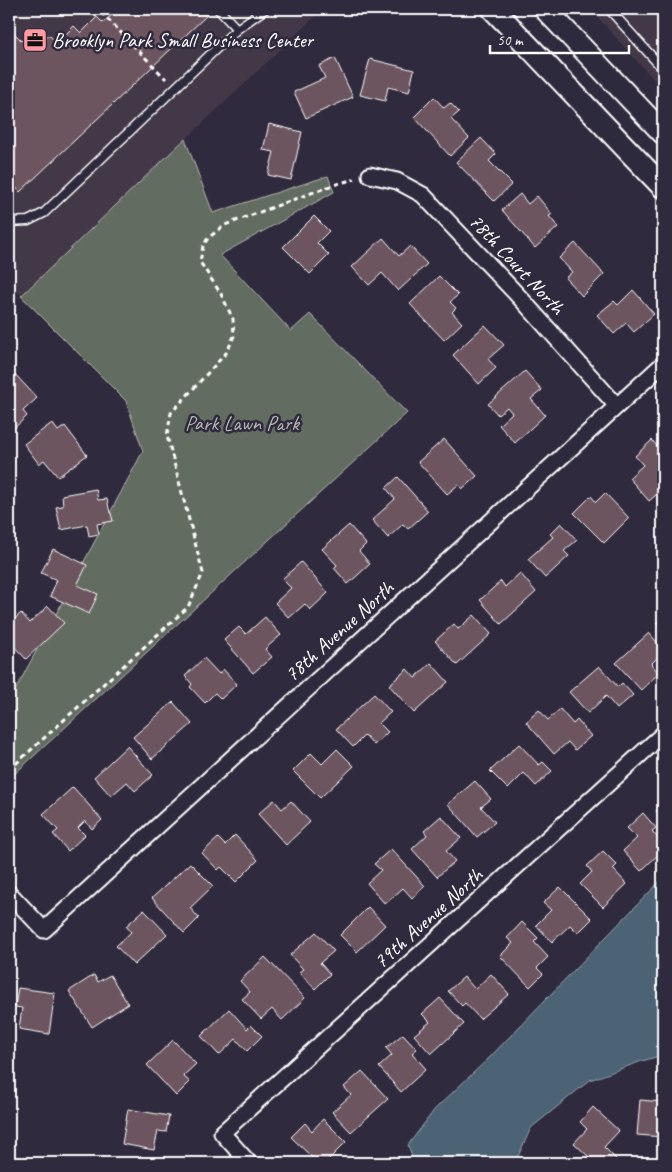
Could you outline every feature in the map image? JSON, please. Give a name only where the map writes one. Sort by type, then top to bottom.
[{"type":"main road","points":[[493,9],[663,188]]},
{"type":"main road","points":[[544,9],[663,133]]},
{"type":"street","name":"78th Court North","points":[[370,175],[397,181],[423,196],[524,302],[617,406]]},
{"type":"street","name":"78th Avenue North","points":[[9,893],[44,930],[663,364]]},
{"type":"street","name":"79th Avenue North","points":[[249,1163],[222,1133],[663,734]]},
{"type":"lane","points":[[218,9],[237,29]]},
{"type":"lane","points":[[9,222],[28,221],[44,213],[237,29],[265,9]]},
{"type":"lane","points":[[609,9],[663,69]]},
{"type":"path","points":[[101,12],[175,89]]},
{"type":"path","points":[[9,770],[188,607],[203,573],[167,436],[171,413],[227,352],[234,336],[233,319],[221,294],[200,262],[203,246],[208,238],[225,225],[333,185],[370,175]]},
{"type":"shaded area","points":[[9,9],[323,9],[21,296],[9,284]]},
{"type":"shaded area","points":[[590,9],[663,9],[663,90]]},
{"type":"green space","name":"Park Lawn Park","points":[[185,139],[213,213],[328,176],[334,192],[220,255],[291,331],[310,314],[407,413],[9,779],[9,702],[143,451],[126,401],[21,296]]},
{"type":"water","points":[[663,878],[663,1055],[590,1080],[531,1128],[515,1163],[414,1163],[408,1145],[435,1109],[489,1058]]},
{"type":"building","points":[[118,9],[202,9],[207,15],[20,192],[9,180],[9,28],[22,41],[27,36],[50,36],[57,43],[74,26],[81,33],[97,17],[103,23]]},
{"type":"building","points":[[335,58],[353,97],[306,118],[294,92],[325,78],[319,66]]},
{"type":"building","points":[[370,59],[414,70],[409,92],[388,87],[385,101],[360,95]]},
{"type":"building","points":[[434,97],[444,108],[450,103],[459,112],[451,119],[469,138],[450,156],[414,117]]},
{"type":"building","points":[[269,124],[302,132],[291,180],[268,175],[274,152],[263,150]]},
{"type":"building","points":[[481,138],[496,154],[489,161],[512,184],[494,201],[456,162]]},
{"type":"building","points":[[520,194],[528,204],[537,196],[552,214],[549,216],[558,227],[535,248],[502,210]]},
{"type":"building","points":[[314,216],[329,231],[317,243],[329,255],[310,274],[283,247]]},
{"type":"building","points":[[383,238],[399,256],[410,246],[427,264],[398,291],[382,273],[369,285],[352,267]]},
{"type":"building","points":[[575,243],[604,274],[582,296],[565,278],[572,272],[559,258]]},
{"type":"building","points":[[439,276],[458,295],[450,302],[456,308],[452,312],[462,323],[444,340],[410,304]]},
{"type":"building","points":[[633,290],[654,314],[634,332],[626,323],[614,334],[597,315],[614,301],[618,305]]},
{"type":"building","points":[[485,325],[504,345],[488,359],[496,368],[479,384],[453,355]]},
{"type":"building","points":[[525,371],[542,390],[531,399],[545,415],[515,443],[499,425],[512,413],[507,407],[498,415],[488,404]]},
{"type":"building","points":[[13,372],[37,398],[23,411],[27,416],[10,432],[9,376]]},
{"type":"building","points":[[52,423],[58,431],[65,426],[87,455],[58,477],[44,460],[39,464],[24,444]]},
{"type":"building","points":[[444,439],[477,476],[462,489],[458,485],[447,494],[418,462]]},
{"type":"building","points":[[652,440],[663,453],[663,489],[649,501],[629,478],[643,465],[635,456]]},
{"type":"building","points":[[398,477],[428,511],[408,529],[403,524],[388,538],[372,520],[395,499],[386,488]]},
{"type":"building","points":[[96,489],[98,500],[107,499],[113,521],[97,524],[99,534],[89,536],[87,525],[61,530],[56,507],[63,506],[62,495]]},
{"type":"building","points":[[605,493],[629,518],[604,543],[574,513],[591,496],[596,502]]},
{"type":"building","points":[[561,523],[577,540],[564,551],[569,556],[545,578],[528,559],[553,537],[550,534]]},
{"type":"building","points":[[349,525],[366,544],[359,551],[370,564],[348,584],[334,568],[337,565],[322,549]]},
{"type":"building","points":[[53,549],[87,565],[77,585],[98,594],[89,614],[50,596],[57,580],[41,573]]},
{"type":"building","points":[[301,562],[328,593],[310,610],[305,604],[289,618],[275,603],[291,588],[282,579]]},
{"type":"building","points":[[520,573],[536,592],[501,624],[480,600],[501,581],[505,587]]},
{"type":"building","points":[[48,606],[64,623],[26,659],[9,641],[9,624],[21,613],[30,623]]},
{"type":"building","points":[[474,615],[491,634],[457,665],[435,641],[454,624],[458,629]]},
{"type":"building","points":[[265,617],[281,635],[265,649],[272,657],[253,673],[224,640],[239,627],[246,634]]},
{"type":"building","points":[[663,617],[663,631],[656,623]]},
{"type":"building","points":[[649,633],[663,649],[663,652],[651,664],[659,673],[641,690],[616,663]]},
{"type":"building","points":[[204,658],[219,674],[223,669],[237,684],[221,699],[215,693],[205,703],[190,687],[192,684],[185,676]]},
{"type":"building","points":[[431,663],[448,682],[414,713],[389,685],[407,669],[415,678]]},
{"type":"building","points":[[599,666],[618,687],[622,683],[633,695],[617,709],[606,696],[588,713],[569,692]]},
{"type":"building","points":[[374,694],[391,712],[379,723],[388,732],[374,745],[365,735],[353,747],[336,729]]},
{"type":"building","points":[[173,702],[192,724],[152,759],[133,737]]},
{"type":"building","points":[[560,709],[573,724],[577,720],[591,736],[575,750],[568,742],[554,754],[526,722],[539,710],[548,720]]},
{"type":"building","points":[[519,744],[539,765],[543,762],[552,771],[536,786],[524,773],[508,789],[490,771]]},
{"type":"building","points":[[127,746],[153,775],[135,791],[127,782],[111,796],[94,777]]},
{"type":"building","points":[[337,749],[354,766],[320,798],[293,771],[311,753],[322,764]]},
{"type":"building","points":[[475,781],[491,799],[481,807],[495,822],[477,837],[448,804]]},
{"type":"building","points":[[73,787],[102,820],[92,829],[85,821],[78,828],[85,835],[68,851],[53,834],[58,830],[43,814]]},
{"type":"building","points":[[274,800],[282,809],[291,801],[310,822],[286,845],[258,814]]},
{"type":"building","points":[[663,804],[663,819],[656,811]]},
{"type":"building","points":[[643,813],[656,828],[652,831],[663,844],[663,850],[641,871],[623,851],[637,838],[627,828]]},
{"type":"building","points":[[441,816],[461,838],[446,851],[455,861],[437,877],[412,849],[427,835],[424,831]]},
{"type":"building","points":[[235,835],[258,860],[236,882],[221,867],[218,870],[202,853],[218,838],[225,845]]},
{"type":"building","points":[[391,849],[425,886],[412,898],[403,888],[385,904],[367,883],[381,870],[374,864]]},
{"type":"building","points":[[603,851],[617,865],[613,869],[627,884],[603,907],[580,884],[592,872],[587,866]]},
{"type":"building","points":[[190,863],[213,886],[190,908],[199,918],[184,933],[152,898]]},
{"type":"building","points":[[560,887],[592,919],[578,933],[570,925],[552,942],[536,925],[551,910],[543,903]]},
{"type":"building","points":[[368,907],[385,925],[357,952],[340,935]]},
{"type":"building","points":[[144,910],[167,934],[134,965],[116,946],[131,932],[126,926]]},
{"type":"building","points":[[522,922],[538,938],[534,942],[548,957],[537,968],[543,974],[530,987],[500,956],[513,943],[507,938]]},
{"type":"building","points":[[316,932],[334,951],[320,963],[330,974],[315,989],[299,972],[303,969],[290,955]]},
{"type":"building","points":[[265,957],[305,998],[282,1020],[272,1009],[261,1019],[242,999],[250,992],[240,981]]},
{"type":"building","points":[[491,974],[509,994],[480,1019],[465,1003],[462,1006],[448,991],[464,977],[475,989]]},
{"type":"building","points":[[94,975],[98,982],[110,975],[128,1004],[92,1027],[69,991]]},
{"type":"building","points":[[18,988],[55,993],[49,1034],[19,1029],[22,1008],[15,1007]]},
{"type":"building","points":[[440,998],[464,1024],[431,1054],[414,1035],[430,1022],[422,1014]]},
{"type":"building","points":[[229,1009],[247,1029],[251,1025],[262,1036],[247,1051],[236,1039],[219,1055],[201,1036]]},
{"type":"building","points":[[403,1034],[417,1049],[412,1053],[426,1069],[401,1092],[379,1067],[392,1055],[386,1048]]},
{"type":"building","points":[[173,1040],[196,1064],[183,1076],[190,1082],[176,1096],[147,1065]]},
{"type":"building","points":[[362,1071],[388,1099],[351,1132],[332,1112],[351,1095],[344,1087]]},
{"type":"building","points":[[640,1100],[663,1102],[663,1137],[637,1135]]},
{"type":"building","points":[[593,1107],[619,1131],[604,1147],[616,1159],[612,1163],[589,1163],[586,1160],[589,1157],[574,1143],[587,1129],[580,1122]]},
{"type":"building","points":[[128,1109],[169,1116],[166,1132],[158,1131],[154,1150],[122,1144]]},
{"type":"building","points":[[323,1119],[346,1142],[325,1163],[318,1163],[291,1137],[305,1123],[312,1131]]},
{"type":"place","name":"Brooklyn Park Small Business Center","points":[[35,40]]}]
